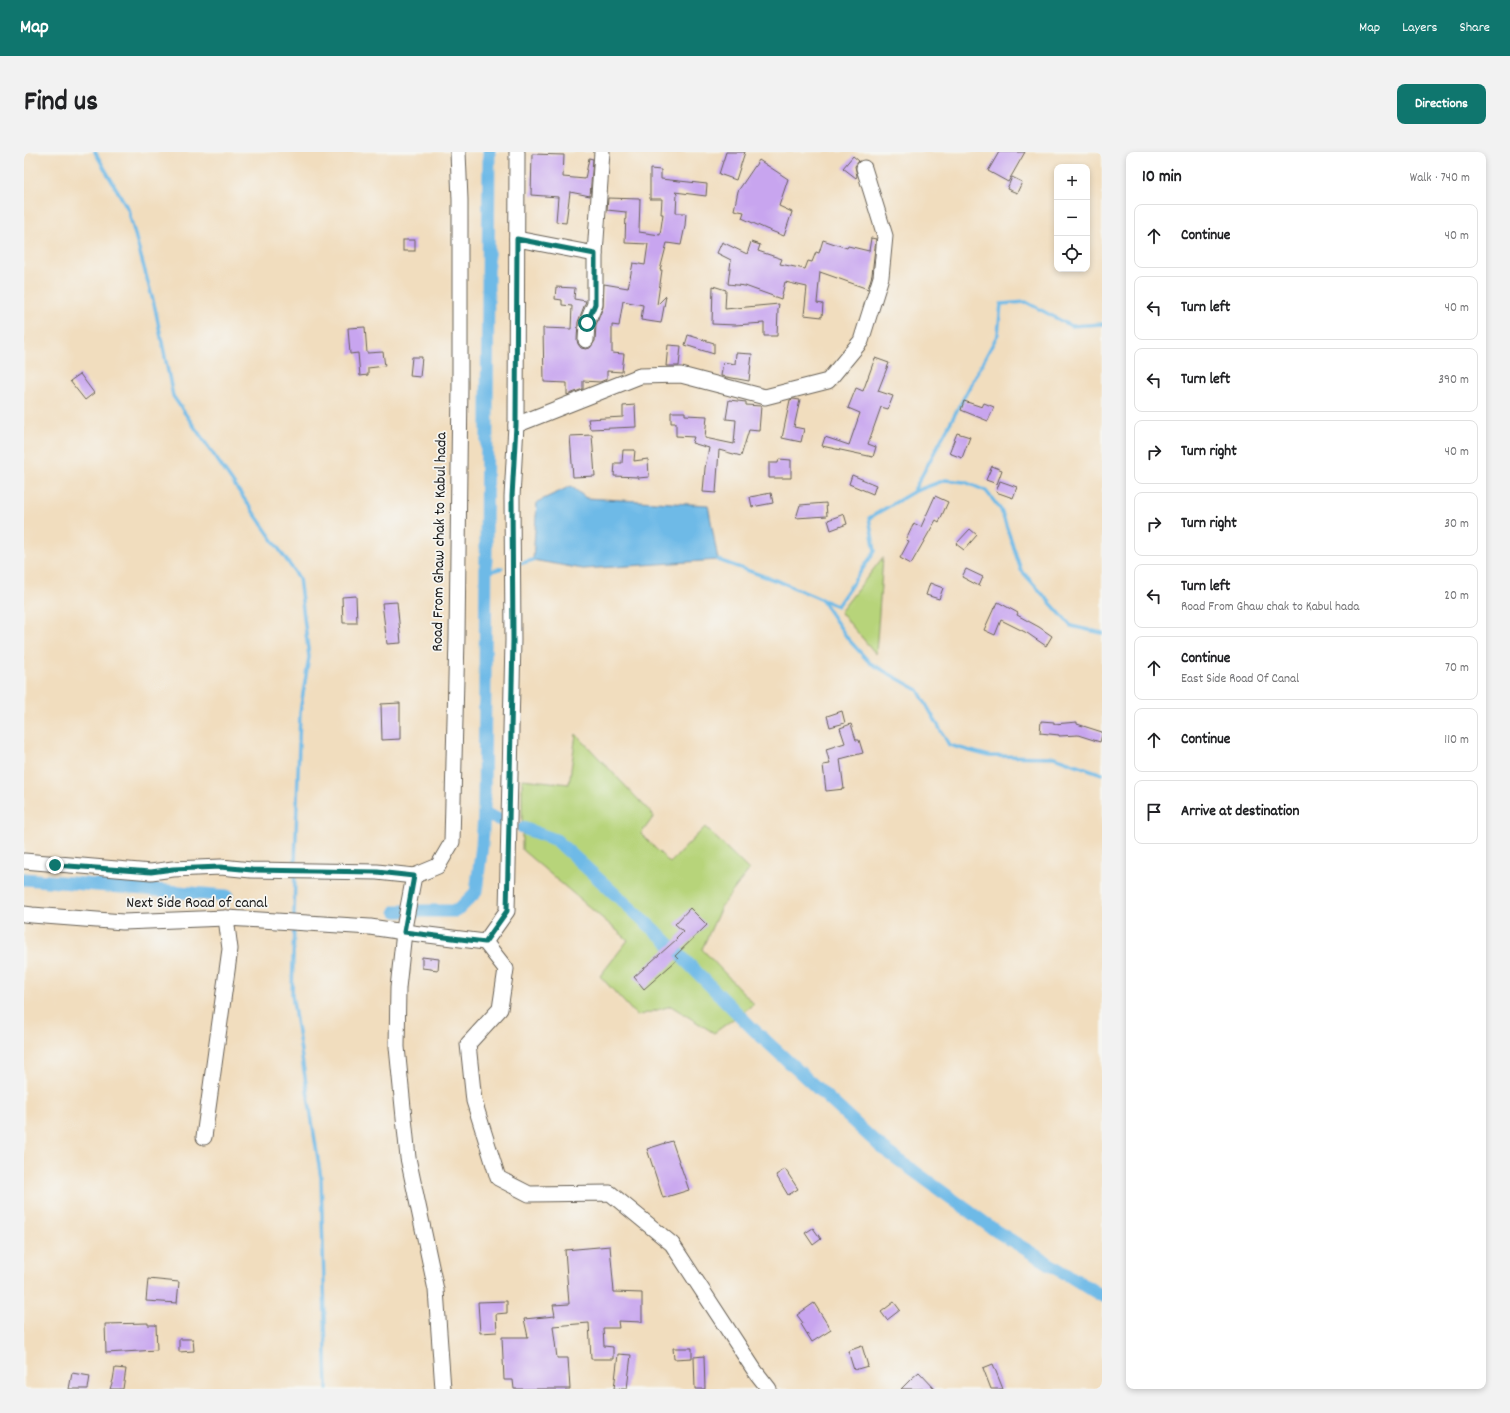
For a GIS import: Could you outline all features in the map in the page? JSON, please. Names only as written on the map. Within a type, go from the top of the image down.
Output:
[{"type":"street","name":"Road From Ghaw chak to Kabul hada","points":[[24,861],[151,872],[173,869],[220,867],[252,870],[377,872],[412,882],[438,866],[452,842],[460,385],[460,200],[458,152]]},
{"type":"street","points":[[517,152],[516,425],[512,497],[513,640],[507,911],[485,942],[506,969],[500,1009],[468,1044],[474,1101],[498,1178],[529,1194],[610,1194],[672,1244],[768,1389]]},
{"type":"street","points":[[586,340],[587,323],[595,304],[595,254],[602,152]]},
{"type":"street","points":[[516,425],[640,376],[681,374],[765,397],[828,381],[861,342],[880,277],[885,236],[864,168]]},
{"type":"street","points":[[517,239],[595,254]]},
{"type":"street","points":[[412,882],[404,928],[398,988],[397,1047],[408,1158],[436,1290],[443,1389]]},
{"type":"street","name":"Next Side Road of canal","points":[[24,914],[32,916],[123,922],[226,918],[404,928],[485,942]]},
{"type":"street","points":[[204,1137],[230,949],[226,918]]},
{"type":"green space","points":[[883,557],[876,654],[840,612]]},
{"type":"green space","points":[[576,734],[654,816],[641,834],[670,863],[705,827],[749,870],[722,905],[702,949],[754,1004],[714,1033],[671,1006],[637,1016],[600,976],[628,940],[522,850],[522,779],[569,784]]},
{"type":"water","points":[[571,486],[586,498],[708,505],[718,560],[583,569],[533,560],[537,502]]},
{"type":"building","points":[[726,152],[745,152],[736,180],[719,174]]},
{"type":"building","points":[[999,152],[1025,152],[1008,182],[988,171]]},
{"type":"building","points":[[532,154],[564,155],[563,177],[585,179],[589,158],[593,159],[590,196],[570,192],[566,223],[556,222],[558,197],[531,195]]},
{"type":"building","points":[[853,156],[859,161],[855,166],[856,178],[843,168]]},
{"type":"building","points":[[759,160],[788,179],[779,206],[792,212],[784,236],[742,218],[744,212],[734,210],[738,191]]},
{"type":"building","points":[[650,169],[661,170],[661,179],[707,184],[706,196],[675,192],[677,194],[676,213],[686,213],[685,226],[681,245],[667,243],[660,270],[662,270],[657,305],[666,296],[661,323],[641,320],[643,305],[623,301],[619,326],[612,325],[612,353],[624,354],[622,372],[607,371],[607,379],[600,382],[583,381],[583,389],[567,395],[567,383],[544,382],[543,328],[571,329],[572,306],[562,305],[562,300],[555,299],[556,287],[575,288],[574,299],[586,301],[578,322],[577,340],[581,348],[590,348],[595,341],[596,325],[603,307],[604,284],[628,288],[633,263],[645,265],[648,244],[625,243],[626,212],[607,210],[608,198],[640,199],[639,232],[660,235],[663,214],[661,214],[662,199],[650,199]]},
{"type":"building","points":[[1012,177],[1022,182],[1017,193],[1007,189]]},
{"type":"building","points":[[871,238],[876,239],[872,275],[868,289],[820,272],[817,303],[823,304],[822,317],[804,315],[807,287],[785,282],[781,299],[745,286],[728,284],[731,260],[717,253],[722,242],[747,254],[751,242],[760,245],[758,251],[782,259],[780,264],[805,269],[808,261],[812,262],[816,252],[819,253],[823,240],[847,248],[848,246],[869,251]]},
{"type":"building","points":[[403,240],[415,240],[415,251],[403,251]]},
{"type":"building","points":[[713,286],[726,290],[725,309],[779,304],[777,336],[764,336],[764,323],[735,325],[712,324]]},
{"type":"building","points":[[365,327],[367,353],[383,352],[385,366],[368,368],[368,375],[360,376],[358,353],[350,354],[348,328]]},
{"type":"building","points":[[688,335],[714,343],[714,354],[685,345]]},
{"type":"building","points":[[668,345],[681,346],[679,366],[666,366]]},
{"type":"building","points":[[736,353],[752,354],[749,381],[721,376],[723,362],[735,364]]},
{"type":"building","points":[[412,357],[422,357],[420,377],[410,376]]},
{"type":"building","points":[[875,358],[889,363],[878,391],[893,396],[888,409],[881,407],[868,444],[876,447],[873,457],[822,446],[825,437],[849,445],[860,413],[848,408],[856,388],[863,391]]},
{"type":"building","points":[[80,374],[94,393],[85,400],[70,381]]},
{"type":"building","points":[[729,400],[746,402],[746,405],[761,406],[759,431],[749,430],[741,456],[719,450],[716,493],[703,492],[705,468],[709,448],[692,443],[694,437],[676,436],[676,423],[671,423],[671,412],[685,412],[685,415],[707,416],[705,438],[734,444],[736,420],[726,419]]},
{"type":"building","points":[[790,400],[800,400],[794,427],[804,429],[801,442],[782,438]]},
{"type":"building","points":[[964,401],[982,407],[984,403],[994,407],[988,421],[961,410]]},
{"type":"building","points":[[635,405],[636,427],[590,429],[588,419],[623,417],[623,406]]},
{"type":"building","points":[[957,433],[970,437],[962,458],[949,453]]},
{"type":"building","points":[[592,435],[595,476],[573,477],[570,436]]},
{"type":"building","points":[[623,450],[635,450],[634,461],[648,459],[649,477],[638,478],[614,476],[615,463],[622,463]]},
{"type":"building","points":[[779,459],[791,460],[791,478],[769,478],[769,463],[778,463]]},
{"type":"building","points":[[992,466],[1002,470],[997,484],[986,480]]},
{"type":"building","points":[[852,475],[876,485],[873,494],[849,484]]},
{"type":"building","points":[[1000,481],[1017,487],[1013,498],[996,492]]},
{"type":"building","points":[[771,493],[773,503],[752,507],[750,497]]},
{"type":"building","points":[[935,496],[948,502],[939,522],[936,520],[911,564],[900,558],[909,541],[906,540],[914,523],[921,527]]},
{"type":"building","points":[[826,503],[827,516],[796,518],[800,505]]},
{"type":"building","points":[[844,514],[847,524],[831,530],[828,520]]},
{"type":"building","points":[[970,529],[977,535],[964,550],[956,544]]},
{"type":"building","points":[[966,569],[983,577],[979,586],[962,577]]},
{"type":"building","points":[[930,583],[943,588],[939,599],[926,595]]},
{"type":"building","points":[[356,596],[357,623],[343,623],[342,597]]},
{"type":"building","points":[[397,602],[401,643],[387,644],[382,603]]},
{"type":"building","points":[[998,602],[1018,613],[1017,615],[1052,636],[1046,646],[1027,633],[1001,620],[995,635],[984,630]]},
{"type":"building","points":[[400,703],[400,739],[382,740],[381,704]]},
{"type":"building","points":[[842,711],[845,723],[830,727],[827,716]]},
{"type":"building","points":[[1041,721],[1054,722],[1054,724],[1077,722],[1077,724],[1102,732],[1100,742],[1078,735],[1059,736],[1040,733]]},
{"type":"building","points":[[851,724],[856,740],[859,740],[863,753],[840,759],[844,789],[826,791],[823,765],[830,764],[826,749],[845,743],[840,728]]},
{"type":"building","points":[[690,908],[707,925],[675,956],[678,959],[644,989],[634,977],[677,939],[676,938],[683,931],[675,924]]},
{"type":"building","points":[[422,957],[439,959],[438,970],[422,968]]},
{"type":"building","points":[[672,1141],[689,1190],[663,1198],[647,1149]]},
{"type":"building","points":[[785,1169],[798,1189],[788,1195],[776,1175]]},
{"type":"building","points":[[813,1228],[821,1239],[813,1245],[805,1233]]},
{"type":"building","points":[[610,1246],[614,1292],[642,1293],[642,1322],[618,1321],[619,1328],[603,1328],[604,1346],[613,1347],[613,1359],[591,1359],[589,1323],[553,1326],[557,1358],[568,1358],[570,1389],[514,1389],[513,1380],[504,1380],[502,1337],[528,1337],[524,1319],[555,1316],[553,1305],[569,1304],[565,1250]]},
{"type":"building","points":[[148,1279],[179,1282],[177,1303],[146,1301]]},
{"type":"building","points":[[507,1301],[507,1313],[496,1314],[497,1332],[480,1333],[478,1302]]},
{"type":"building","points":[[894,1302],[900,1310],[887,1320],[881,1312]]},
{"type":"building","points":[[814,1303],[831,1330],[812,1342],[801,1324],[803,1323],[797,1315]]},
{"type":"building","points":[[148,1323],[148,1325],[156,1325],[157,1350],[106,1353],[105,1324]]},
{"type":"building","points":[[179,1339],[193,1339],[194,1351],[179,1352]]},
{"type":"building","points":[[862,1346],[868,1366],[854,1370],[848,1351]]},
{"type":"building","points":[[673,1348],[692,1348],[692,1358],[674,1359]]},
{"type":"building","points":[[618,1354],[631,1355],[627,1389],[614,1389]]},
{"type":"building","points":[[704,1356],[705,1389],[695,1389],[694,1357]]},
{"type":"building","points":[[993,1364],[1003,1389],[991,1389],[983,1368]]},
{"type":"building","points":[[115,1368],[126,1369],[123,1389],[110,1389]]},
{"type":"building","points":[[919,1372],[935,1389],[901,1389],[912,1378]]},
{"type":"building","points":[[72,1373],[90,1376],[88,1389],[69,1389]]},
{"type":"waterway","points":[[95,152],[128,209],[155,308],[173,396],[299,578],[309,657],[300,712],[295,866]]},
{"type":"waterway","points":[[396,911],[457,911],[476,892],[482,845],[484,814],[489,152]]},
{"type":"waterway","points":[[718,560],[783,583],[837,606],[875,551],[869,518],[913,492],[998,334],[1001,304],[1026,302],[1071,326],[1102,324]]},
{"type":"waterway","points":[[913,492],[945,480],[965,482],[986,491],[1001,510],[1021,570],[1071,626],[1102,633]]},
{"type":"waterway","points":[[522,563],[533,560]]},
{"type":"waterway","points":[[486,573],[502,568]]},
{"type":"waterway","points":[[821,599],[848,639],[870,663],[918,690],[949,745],[989,756],[1054,757],[1102,774]]},
{"type":"waterway","points":[[484,814],[503,821]]},
{"type":"waterway","points":[[523,828],[556,840],[664,939],[753,1029],[881,1147],[996,1231],[1102,1296]]},
{"type":"waterway","points":[[294,918],[295,875]]},
{"type":"waterway","points":[[24,879],[227,896]]},
{"type":"waterway","points":[[294,926],[292,995],[321,1178],[327,1389]]},
{"type":"route","points":[[55,865],[151,872],[173,869],[220,867],[252,870],[377,872],[414,876],[404,932],[485,942],[507,911],[513,640],[512,497],[516,425],[517,239],[595,254],[595,304],[587,323]]}]
